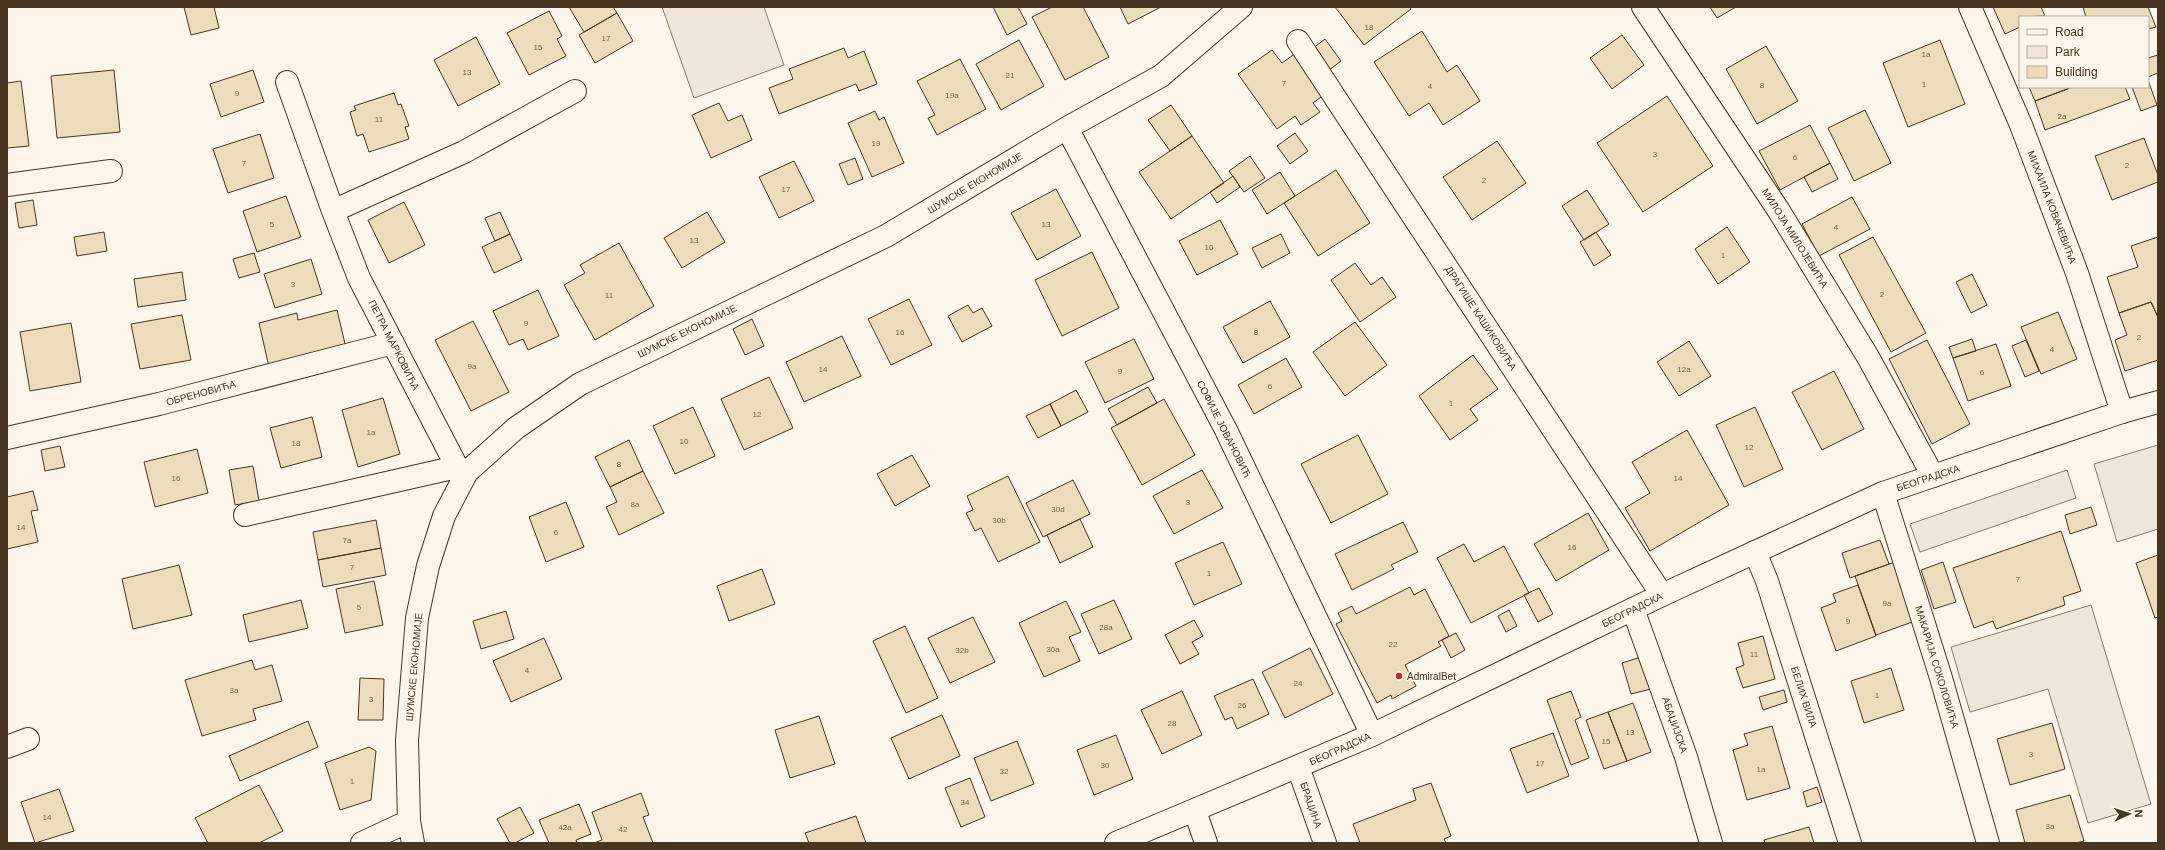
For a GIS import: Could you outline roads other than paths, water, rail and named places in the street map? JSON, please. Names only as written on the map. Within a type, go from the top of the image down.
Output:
[{"type":"street","name":"ШУМСКЕ ЕКОНОМИЈЕ","points":[[413,843],[409,821],[407,740],[417,618],[428,566],[444,516],[462,470],[516,428],[580,384],[886,236],[1067,128],[1161,76],[1241,7]]},
{"type":"street","name":"МИЛОЈА МИЛОЈЕВИЋА","points":[[1643,7],[1779,211],[1868,357],[1934,476]]},
{"type":"street","name":"МИХАИЛА КОВАЧЕВИЋА","points":[[1970,7],[2021,125],[2074,265],[2122,412]]},
{"type":"street","name":"ДРАГИШЕ КАШИКОВИЋА","points":[[1298,41],[1662,595]]},
{"type":"street","name":"ПЕТРА МАРКОВИЋА","points":[[288,82],[333,211],[359,278],[462,470]]},
{"type":"street","points":[[333,211],[464,152],[576,92]]},
{"type":"street","name":"СОФИЈЕ ЈОВАНОВИЋ","points":[[1067,128],[1226,430],[1372,735]]},
{"type":"street","points":[[7,186],[111,171]]},
{"type":"street","name":"ОБРЕНОВИЋА","points":[[7,438],[159,404],[393,343]]},
{"type":"street","name":"БЕОГРАДСКА","points":[[1116,843],[1195,811],[1372,735],[1662,595],[1883,493],[2122,412],[2158,402]]},
{"type":"street","points":[[245,515],[462,470]]},
{"type":"street","name":"МАКАРИЈА СОКОЛОВИЋА","points":[[1883,493],[1941,678],[1988,843]]},
{"type":"street","name":"БЕЛИХ ВИЛА","points":[[1755,552],[1767,581],[1850,843]]},
{"type":"street","name":"АБАЏИЈСКА","points":[[1633,609],[1686,757],[1711,843]]},
{"type":"street","points":[[7,747],[28,739]]},
{"type":"street","name":"БРАЦИНА","points":[[1298,767],[1324,843]]},
{"type":"street","points":[[1195,811],[1206,843]]},
{"type":"street","points":[[362,843],[409,821]]},
{"type":"place","name":"AdmiralBet","points":[[1399,676]]}]
